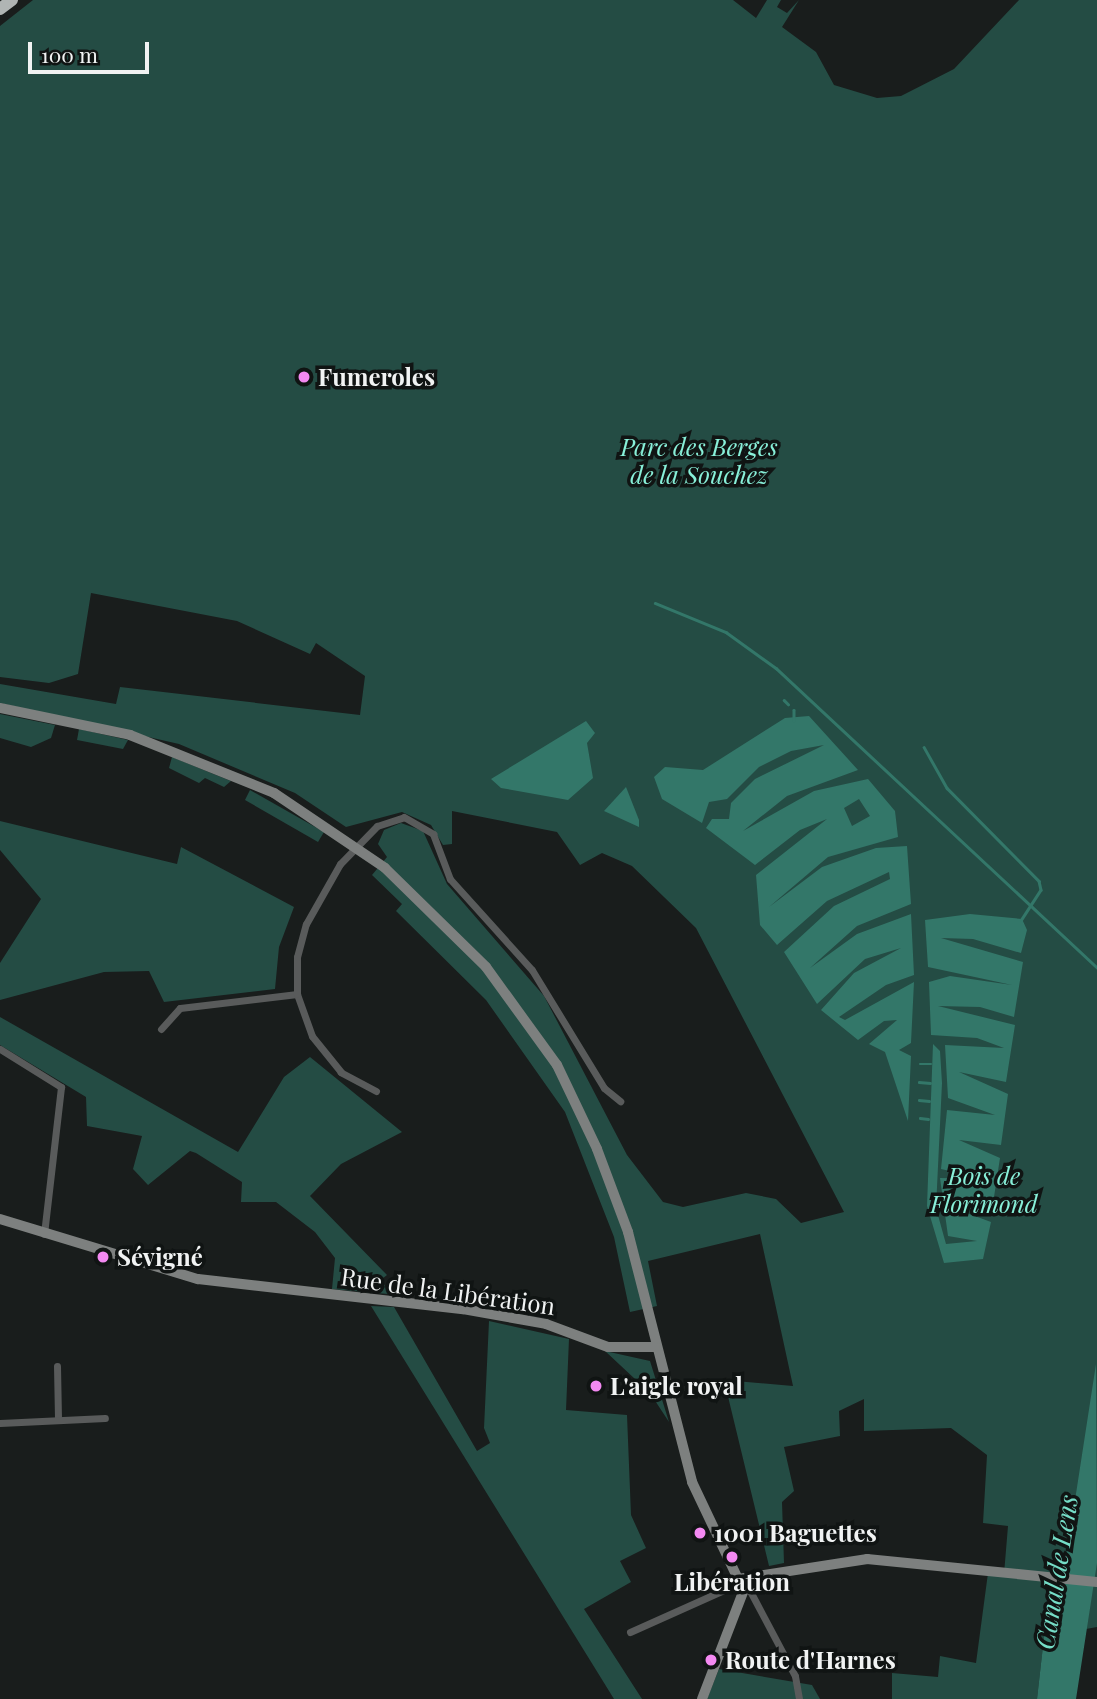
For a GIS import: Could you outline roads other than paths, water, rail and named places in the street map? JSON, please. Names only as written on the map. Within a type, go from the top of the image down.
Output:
[{"type":"highway","points":[[0,9],[12,0]]},
{"type":"main road","points":[[0,708],[177,750],[274,793],[356,846],[461,939],[557,1065],[615,1192],[692,1482],[742,1585],[702,1699]]},
{"type":"main road","name":"Rue de la Libération","points":[[0,1219],[113,1256],[198,1279],[463,1309],[546,1324],[608,1347],[655,1347]]},
{"type":"main road","points":[[742,1585],[867,1559],[1056,1575],[1097,1582]]},
{"type":"street","points":[[376,1091],[323,1053],[297,994],[300,936],[356,846],[392,817],[429,828],[450,879],[532,970],[604,1088],[620,1101]]},
{"type":"street","points":[[161,1030],[180,1008],[297,994]]},
{"type":"street","points":[[0,1049],[61,1087],[44,1234]]},
{"type":"street","points":[[57,1366],[58,1420]]},
{"type":"street","points":[[0,1423],[105,1418]]},
{"type":"street","points":[[630,1632],[742,1585],[795,1676],[799,1699]]},
{"type":"waterway","points":[[655,603],[726,632],[776,668],[1097,967]]},
{"type":"waterway","points":[[784,700],[788,704]]},
{"type":"waterway","points":[[794,710],[794,721]]},
{"type":"waterway","points":[[924,747],[947,788],[1039,881],[1041,890],[1022,919]]},
{"type":"waterway","points":[[920,1064],[931,1064]]},
{"type":"waterway","points":[[919,1082],[930,1083]]},
{"type":"waterway","points":[[919,1100],[929,1101]]},
{"type":"waterway","points":[[920,1118],[928,1119]]},
{"type":"place","name":"Fumeroles","points":[[304,377]]},
{"type":"place","name":"Sévigné","points":[[103,1257]]},
{"type":"place","name":"L'aigle royal","points":[[596,1386]]},
{"type":"place","name":"1001 Baguettes","points":[[700,1533]]},
{"type":"place","name":"Libération","points":[[732,1557]]},
{"type":"place","name":"Route d'Harnes","points":[[711,1660]]},
{"type":"park label","name":"Parc des Berges de la Souchez","points":[[699,461]]},
{"type":"park label","name":"Bois de Florimond","points":[[984,1190]]},
{"type":"water label","name":"Canal de Lens","points":[[1056,1572]]}]
